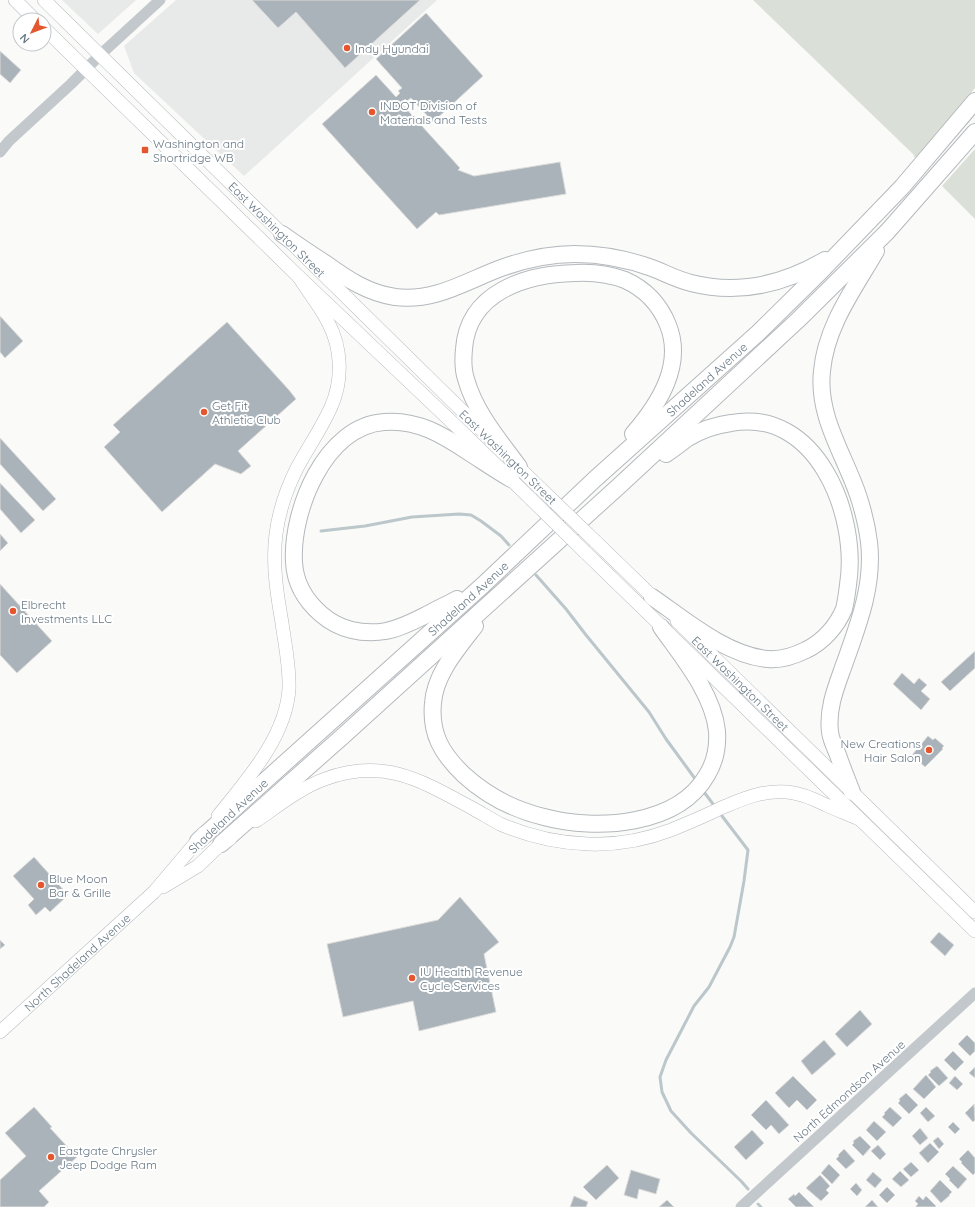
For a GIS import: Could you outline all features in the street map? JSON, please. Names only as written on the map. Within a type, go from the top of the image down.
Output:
[{"type":"highway","name":"Shadeland Avenue","points":[[198,841],[483,585],[595,479],[758,333],[849,243],[902,187],[975,101]]},
{"type":"highway","name":"Shadeland Avenue","points":[[221,844],[343,736],[619,486],[798,320],[887,232],[975,132]]},
{"type":"highway","points":[[852,792],[830,734],[829,714],[833,695],[866,601],[870,572],[869,542],[864,513],[858,495],[826,415],[822,391],[822,372],[826,348],[832,330],[850,294],[887,232]]},
{"type":"highway","points":[[282,234],[360,286],[384,295],[410,298],[426,297],[442,292],[501,268],[524,261],[567,254],[601,256],[624,260],[696,284],[725,288],[755,287],[779,281],[802,272],[828,258],[849,243]]},
{"type":"highway","points":[[515,473],[479,409],[465,378],[464,344],[470,323],[490,298],[499,291],[519,282],[540,276],[562,273],[583,273],[607,275],[626,280],[641,289],[658,306],[671,331],[673,341],[673,362],[667,382],[660,396],[650,412],[595,479]]},
{"type":"highway","points":[[619,486],[696,434],[725,424],[751,421],[766,423],[781,428],[811,450],[830,478],[844,512],[849,536],[851,559],[846,602],[838,620],[831,630],[821,640],[803,651],[791,656],[772,659],[756,657],[743,653],[719,642],[652,597]]},
{"type":"highway","points":[[483,585],[438,610],[396,628],[387,631],[370,633],[349,630],[323,616],[313,607],[301,588],[296,575],[294,563],[295,539],[299,517],[310,486],[320,468],[341,441],[352,432],[375,423],[405,422],[426,427],[515,473]]},
{"type":"highway","points":[[499,594],[452,655],[438,683],[433,702],[433,721],[436,738],[440,747],[451,762],[469,780],[485,791],[521,810],[558,820],[580,823],[611,823],[630,821],[658,813],[675,807],[689,797],[699,787],[710,771],[717,743],[712,711],[706,695],[693,673],[661,627]]},
{"type":"main road","points":[[15,0],[27,12]]},
{"type":"main road","name":"East Washington Street","points":[[44,0],[282,234],[515,473],[531,499],[975,931]]},
{"type":"main road","name":"East Washington Street","points":[[52,36],[299,277],[515,473],[541,489],[975,912]]},
{"type":"main road","points":[[198,841],[245,782],[267,751],[282,720],[289,691],[289,667],[274,564],[276,535],[283,501],[290,483],[331,406],[337,388],[339,368],[336,345],[328,322],[299,277]]},
{"type":"main road","points":[[221,844],[311,785],[339,774],[364,771],[393,773],[412,778],[431,786],[513,829],[531,836],[574,844],[613,844],[651,836],[670,830],[748,797],[767,792],[787,792],[805,796],[859,819]]},
{"type":"main road","name":"Shadeland Avenue","points":[[154,892],[198,841]]},
{"type":"main road","name":"Shadeland Avenue","points":[[154,892],[198,866],[221,844]]},
{"type":"main road","name":"North Shadeland Avenue","points":[[0,1032],[154,892]]},
{"type":"street","points":[[0,152],[86,68],[160,0]]},
{"type":"street","name":"North Edmondson Avenue","points":[[741,1207],[975,993]]},
{"type":"shaded area","points":[[62,0],[136,0],[98,34]]},
{"type":"shaded area","points":[[176,0],[437,0],[244,176],[134,73],[124,46]]},
{"type":"shaded area","points":[[753,0],[975,0],[975,88],[928,145],[915,158],[913,154]]},
{"type":"shaded area","points":[[975,149],[975,219],[942,186]]},
{"type":"building","name":"Indy Hyundai","points":[[252,0],[420,0],[345,68],[296,12],[278,28]]},
{"type":"building","name":"INDOT Division of Materials and Tests","points":[[426,13],[483,76],[433,122],[411,98],[407,101],[405,99],[401,103],[460,168],[458,170],[474,176],[560,162],[566,194],[439,215],[436,212],[417,229],[322,124],[376,75],[396,97],[400,93],[398,91],[402,88],[376,59]]},
{"type":"building","points":[[0,51],[21,70],[10,83],[0,74]]},
{"type":"building","points":[[0,316],[23,341],[5,358],[0,352]]},
{"type":"building","name":"Get Fit Athletic Club","points":[[227,322],[296,399],[238,451],[251,466],[241,474],[215,464],[162,512],[104,447],[120,432],[113,425]]},
{"type":"building","points":[[0,438],[56,499],[43,511],[0,464]]},
{"type":"building","points":[[0,483],[35,520],[21,533],[0,509]]},
{"type":"building","points":[[0,534],[8,543],[0,551]]},
{"type":"building","name":"Elbrecht Investments LLC","points":[[0,584],[52,641],[17,673],[0,655]]},
{"type":"building","points":[[975,651],[975,668],[950,691],[941,682]]},
{"type":"building","points":[[902,673],[914,684],[919,678],[927,685],[921,691],[930,699],[921,710],[893,684]]},
{"type":"building","name":"New Creations Hair Salon","points":[[928,736],[933,740],[935,738],[944,746],[942,748],[943,749],[925,767],[912,755]]},
{"type":"building","name":"Blue Moon Bar & Grille","points":[[34,857],[68,895],[50,912],[45,907],[36,915],[28,905],[34,899],[13,876]]},
{"type":"building","name":"IU Health Revenue Cycle Services","points":[[460,897],[499,942],[484,954],[496,1012],[419,1031],[413,1001],[343,1017],[327,944],[438,920]]},
{"type":"building","points":[[939,932],[954,945],[945,956],[930,942]]},
{"type":"building","points":[[0,940],[5,945],[0,949]]},
{"type":"building","points":[[860,1010],[872,1024],[847,1047],[835,1034]]},
{"type":"building","points":[[967,1035],[975,1043],[975,1051],[970,1056],[958,1044]]},
{"type":"building","points":[[824,1040],[836,1054],[812,1075],[801,1061]]},
{"type":"building","points":[[953,1051],[964,1062],[955,1071],[944,1060]]},
{"type":"building","points":[[937,1066],[948,1078],[939,1086],[928,1075],[931,1072],[930,1071]]},
{"type":"building","points":[[975,1067],[975,1078],[969,1073]]},
{"type":"building","points":[[926,1075],[936,1087],[924,1099],[913,1089]]},
{"type":"building","points":[[793,1076],[817,1100],[807,1110],[797,1100],[789,1108],[775,1093]]},
{"type":"building","points":[[955,1076],[963,1084],[957,1090],[949,1083]]},
{"type":"building","points":[[906,1093],[918,1105],[909,1114],[898,1103],[900,1101],[899,1099]]},
{"type":"building","points":[[766,1100],[789,1125],[779,1134],[771,1125],[766,1130],[751,1115]]},
{"type":"building","points":[[974,1104],[975,1120],[973,1122],[965,1113]]},
{"type":"building","name":"Eastgate Chrysler Jeep Dodge Ram","points":[[34,1107],[52,1127],[50,1128],[77,1157],[39,1191],[49,1202],[44,1207],[0,1207],[0,1180],[26,1156],[5,1133]]},
{"type":"building","points":[[890,1107],[902,1118],[893,1127],[882,1117]]},
{"type":"building","points":[[926,1107],[935,1116],[928,1122],[920,1113]]},
{"type":"building","points":[[874,1121],[886,1132],[877,1141],[866,1130]]},
{"type":"building","points":[[953,1122],[960,1129],[955,1134],[948,1127]]},
{"type":"building","points":[[920,1128],[928,1138],[920,1145],[912,1136]]},
{"type":"building","points":[[752,1130],[764,1143],[746,1160],[734,1147]]},
{"type":"building","points":[[860,1136],[871,1147],[863,1156],[852,1145],[854,1143],[853,1141]]},
{"type":"building","points":[[938,1137],[944,1144],[939,1149],[933,1141]]},
{"type":"building","points":[[930,1143],[939,1152],[928,1163],[919,1153]]},
{"type":"building","points":[[878,1145],[886,1154],[880,1160],[871,1151]]},
{"type":"building","points":[[844,1149],[855,1161],[846,1169],[836,1159]]},
{"type":"building","points":[[968,1150],[975,1158],[975,1173],[973,1175],[959,1159]]},
{"type":"building","points":[[911,1162],[919,1170],[911,1177],[903,1169]]},
{"type":"building","points":[[829,1164],[840,1175],[832,1184],[821,1173]]},
{"type":"building","points":[[607,1165],[619,1178],[596,1200],[583,1187]]},
{"type":"building","points":[[953,1166],[967,1179],[958,1189],[945,1174]]},
{"type":"building","points":[[631,1170],[660,1179],[656,1194],[639,1189],[637,1199],[624,1195]]},
{"type":"building","points":[[900,1171],[909,1180],[901,1187],[892,1179]]},
{"type":"building","points":[[873,1172],[882,1180],[875,1188],[866,1180]]},
{"type":"building","points":[[820,1175],[830,1186],[826,1190],[829,1193],[821,1201],[806,1188]]},
{"type":"building","points":[[940,1180],[952,1192],[941,1203],[930,1191]]},
{"type":"building","points":[[856,1183],[862,1190],[857,1196],[850,1189]]},
{"type":"building","points":[[887,1187],[895,1195],[887,1203],[879,1195]]},
{"type":"building","points":[[799,1192],[814,1207],[796,1207],[788,1199],[794,1194],[795,1196]]},
{"type":"building","points":[[574,1196],[588,1202],[586,1207],[570,1207]]},
{"type":"building","points":[[919,1196],[923,1200],[926,1196],[936,1206],[916,1207],[918,1204],[915,1201]]},
{"type":"building","points":[[667,1200],[674,1207],[659,1207]]},
{"type":"building","points":[[872,1200],[878,1207],[865,1207]]},
{"type":"waterway","points":[[321,531],[365,526],[412,517],[459,514],[471,515],[481,521],[501,536],[509,545]]},
{"type":"waterway","points":[[536,575],[566,609],[649,712],[666,739],[696,780]]},
{"type":"waterway","points":[[704,792],[713,804]]},
{"type":"waterway","points":[[722,816],[748,850],[734,937],[709,987],[694,1006],[666,1060],[660,1077],[662,1092],[671,1111],[691,1133],[748,1189]]},
{"type":"waterway","points":[[758,1204],[761,1207]]},
{"type":"place","name":"Indy Hyundai","points":[[347,48]]},
{"type":"place","name":"INDOT Division of Materials and Tests","points":[[372,112]]},
{"type":"place","name":"Washington and Shortridge WB","points":[[145,150]]},
{"type":"place","name":"Get Fit Athletic Club","points":[[204,412]]},
{"type":"place","name":"Elbrecht Investments LLC","points":[[13,611]]},
{"type":"place","name":"New Creations Hair Salon","points":[[929,750]]},
{"type":"place","name":"Blue Moon Bar & Grille","points":[[41,885]]},
{"type":"place","name":"IU Health Revenue Cycle Services","points":[[412,978]]},
{"type":"place","name":"Eastgate Chrysler Jeep Dodge Ram","points":[[51,1157]]}]
